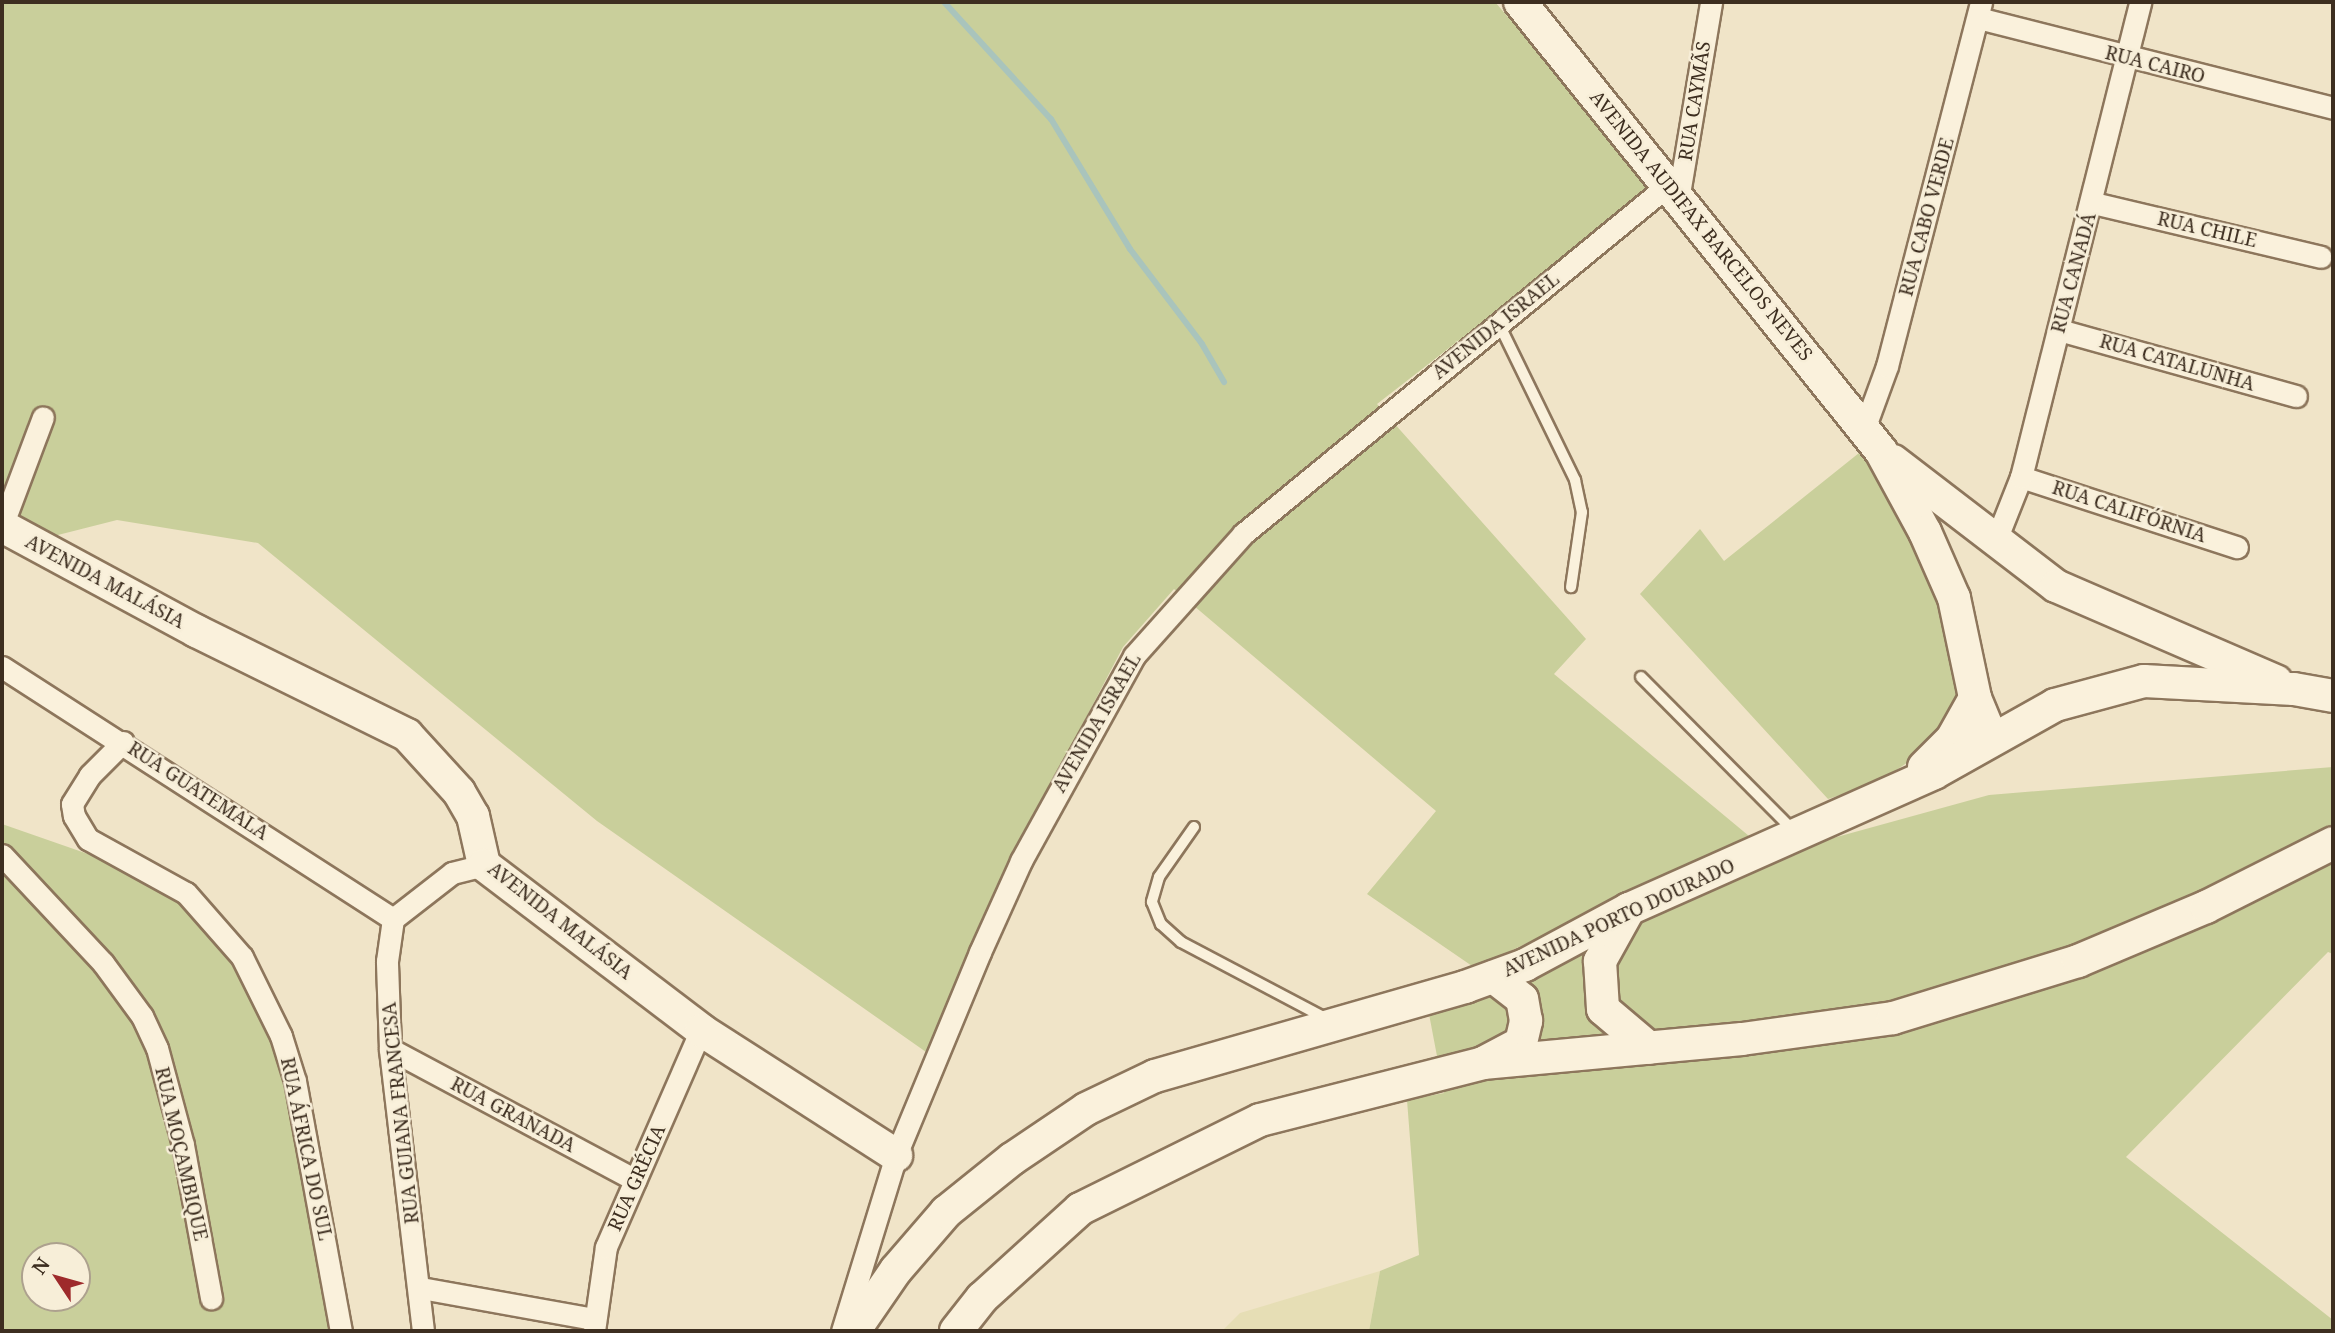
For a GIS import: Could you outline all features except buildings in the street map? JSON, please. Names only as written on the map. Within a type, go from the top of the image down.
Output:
[{"type":"main road","name":"AVENIDA AUDIFAX BARCELOS NEVES","points":[[1520,2],[1872,440],[1925,532],[1954,598],[1975,698],[1992,739]]},
{"type":"main road","name":"AVENIDA AUDIFAX BARCELOS NEVES","points":[[1872,440],[2056,586],[2294,689]]},
{"type":"main road","name":"AVENIDA MALÁSIA","points":[[2,526],[196,631],[407,735],[459,792],[473,816],[484,865],[701,1030],[896,1155]]},
{"type":"main road","name":"AVENIDA PORTO DOURADO","points":[[854,1331],[896,1270],[946,1212],[1012,1159],[1086,1109],[1155,1076],[1494,977],[1525,965],[1629,909],[1847,815],[2055,705],[2144,681],[2294,689],[2333,696]]},
{"type":"main road","points":[[1847,815],[1925,767],[1952,738],[1975,698]]},
{"type":"main road","points":[[956,1331],[982,1298],[1080,1209],[1260,1120],[1483,1063],[1649,1048],[1893,1018],[1963,999],[2078,961],[2193,912],[2333,843]]},
{"type":"main road","points":[[1629,909],[1600,961],[1603,1009],[1649,1048]]},
{"type":"main road","points":[[1483,1063],[1521,1043],[1526,1021],[1522,999],[1494,977]]},
{"type":"street","name":"RUA CAYMÃS","points":[[1672,193],[1711,2]]},
{"type":"street","name":"RUA CANADÁ","points":[[1996,540],[2021,477],[2093,203],[2140,2]]},
{"type":"street","name":"RUA CAIRO","points":[[1980,10],[2127,58],[2333,108]]},
{"type":"street","name":"RUA CABO VERDE","points":[[1872,440],[1887,366],[1980,10]]},
{"type":"street","name":"AVENIDA ISRAEL","points":[[842,1331],[896,1155],[1021,861],[1134,656],[1243,534],[1499,324],[1672,193]]},
{"type":"street","name":"RUA CHILE","points":[[2093,203],[2321,257]]},
{"type":"street","name":"RUA CATALUNHA","points":[[2059,330],[2296,396]]},
{"type":"street","points":[[2,526],[43,417]]},
{"type":"street","name":"RUA CALIFÓRNIA","points":[[2021,477],[2237,547]]},
{"type":"street","name":"RUA GUATEMALA","points":[[2,667],[123,742],[393,919]]},
{"type":"street","name":"RUA ÁFRICA DO SUL","points":[[123,742],[90,775],[72,804],[74,816],[88,839],[186,893],[242,957],[281,1035],[295,1081],[341,1331]]},
{"type":"street","name":"RUA MOÇAMBIQUE","points":[[2,855],[103,962],[142,1016],[157,1048],[183,1145],[211,1298]]},
{"type":"street","points":[[393,919],[452,873],[484,865]]},
{"type":"street","name":"RUA GUIANA FRANCESA","points":[[393,919],[387,961],[390,1049],[421,1288],[423,1331]]},
{"type":"street","name":"RUA GRÉCIA","points":[[594,1325],[606,1247],[701,1030]]},
{"type":"street","name":"RUA GRANADA","points":[[390,1049],[635,1180]]},
{"type":"street","points":[[421,1288],[594,1325]]},
{"type":"lane","points":[[1499,324],[1575,480],[1582,512],[1571,587]]},
{"type":"lane","points":[[1642,677],[1798,835]]},
{"type":"lane","points":[[1194,827],[1159,877],[1153,902],[1161,924],[1181,942],[1334,1023]]},
{"type":"shaded area","points":[[1380,1271],[1369,1331],[1222,1331],[1240,1313]]},
{"type":"green space","points":[[2,2],[1495,2],[1623,150],[1650,192],[1377,404],[1586,639],[1554,674],[1749,836],[1475,968],[1367,894],[1436,811],[1174,589],[1123,647],[1079,731],[1029,830],[936,1059],[597,821],[258,543],[117,520],[50,537],[2,526]]},
{"type":"green space","points":[[1859,453],[1882,473],[1950,626],[1961,698],[1932,746],[1877,783],[1828,799],[1640,594],[1700,529],[1724,561]]},
{"type":"green space","points":[[2333,767],[2333,954],[2328,952],[2126,1157],[2333,1320],[2333,1331],[1369,1331],[1380,1271],[1419,1255],[1407,1100],[1444,1093],[1429,1014],[1466,1005],[1786,851],[1989,795]]},
{"type":"green space","points":[[2,824],[111,862],[175,897],[225,955],[264,1015],[289,1071],[340,1331],[2,1331]]},
{"type":"waterway","points":[[944,2],[1051,119],[1130,249],[1202,344],[1224,382]]}]
